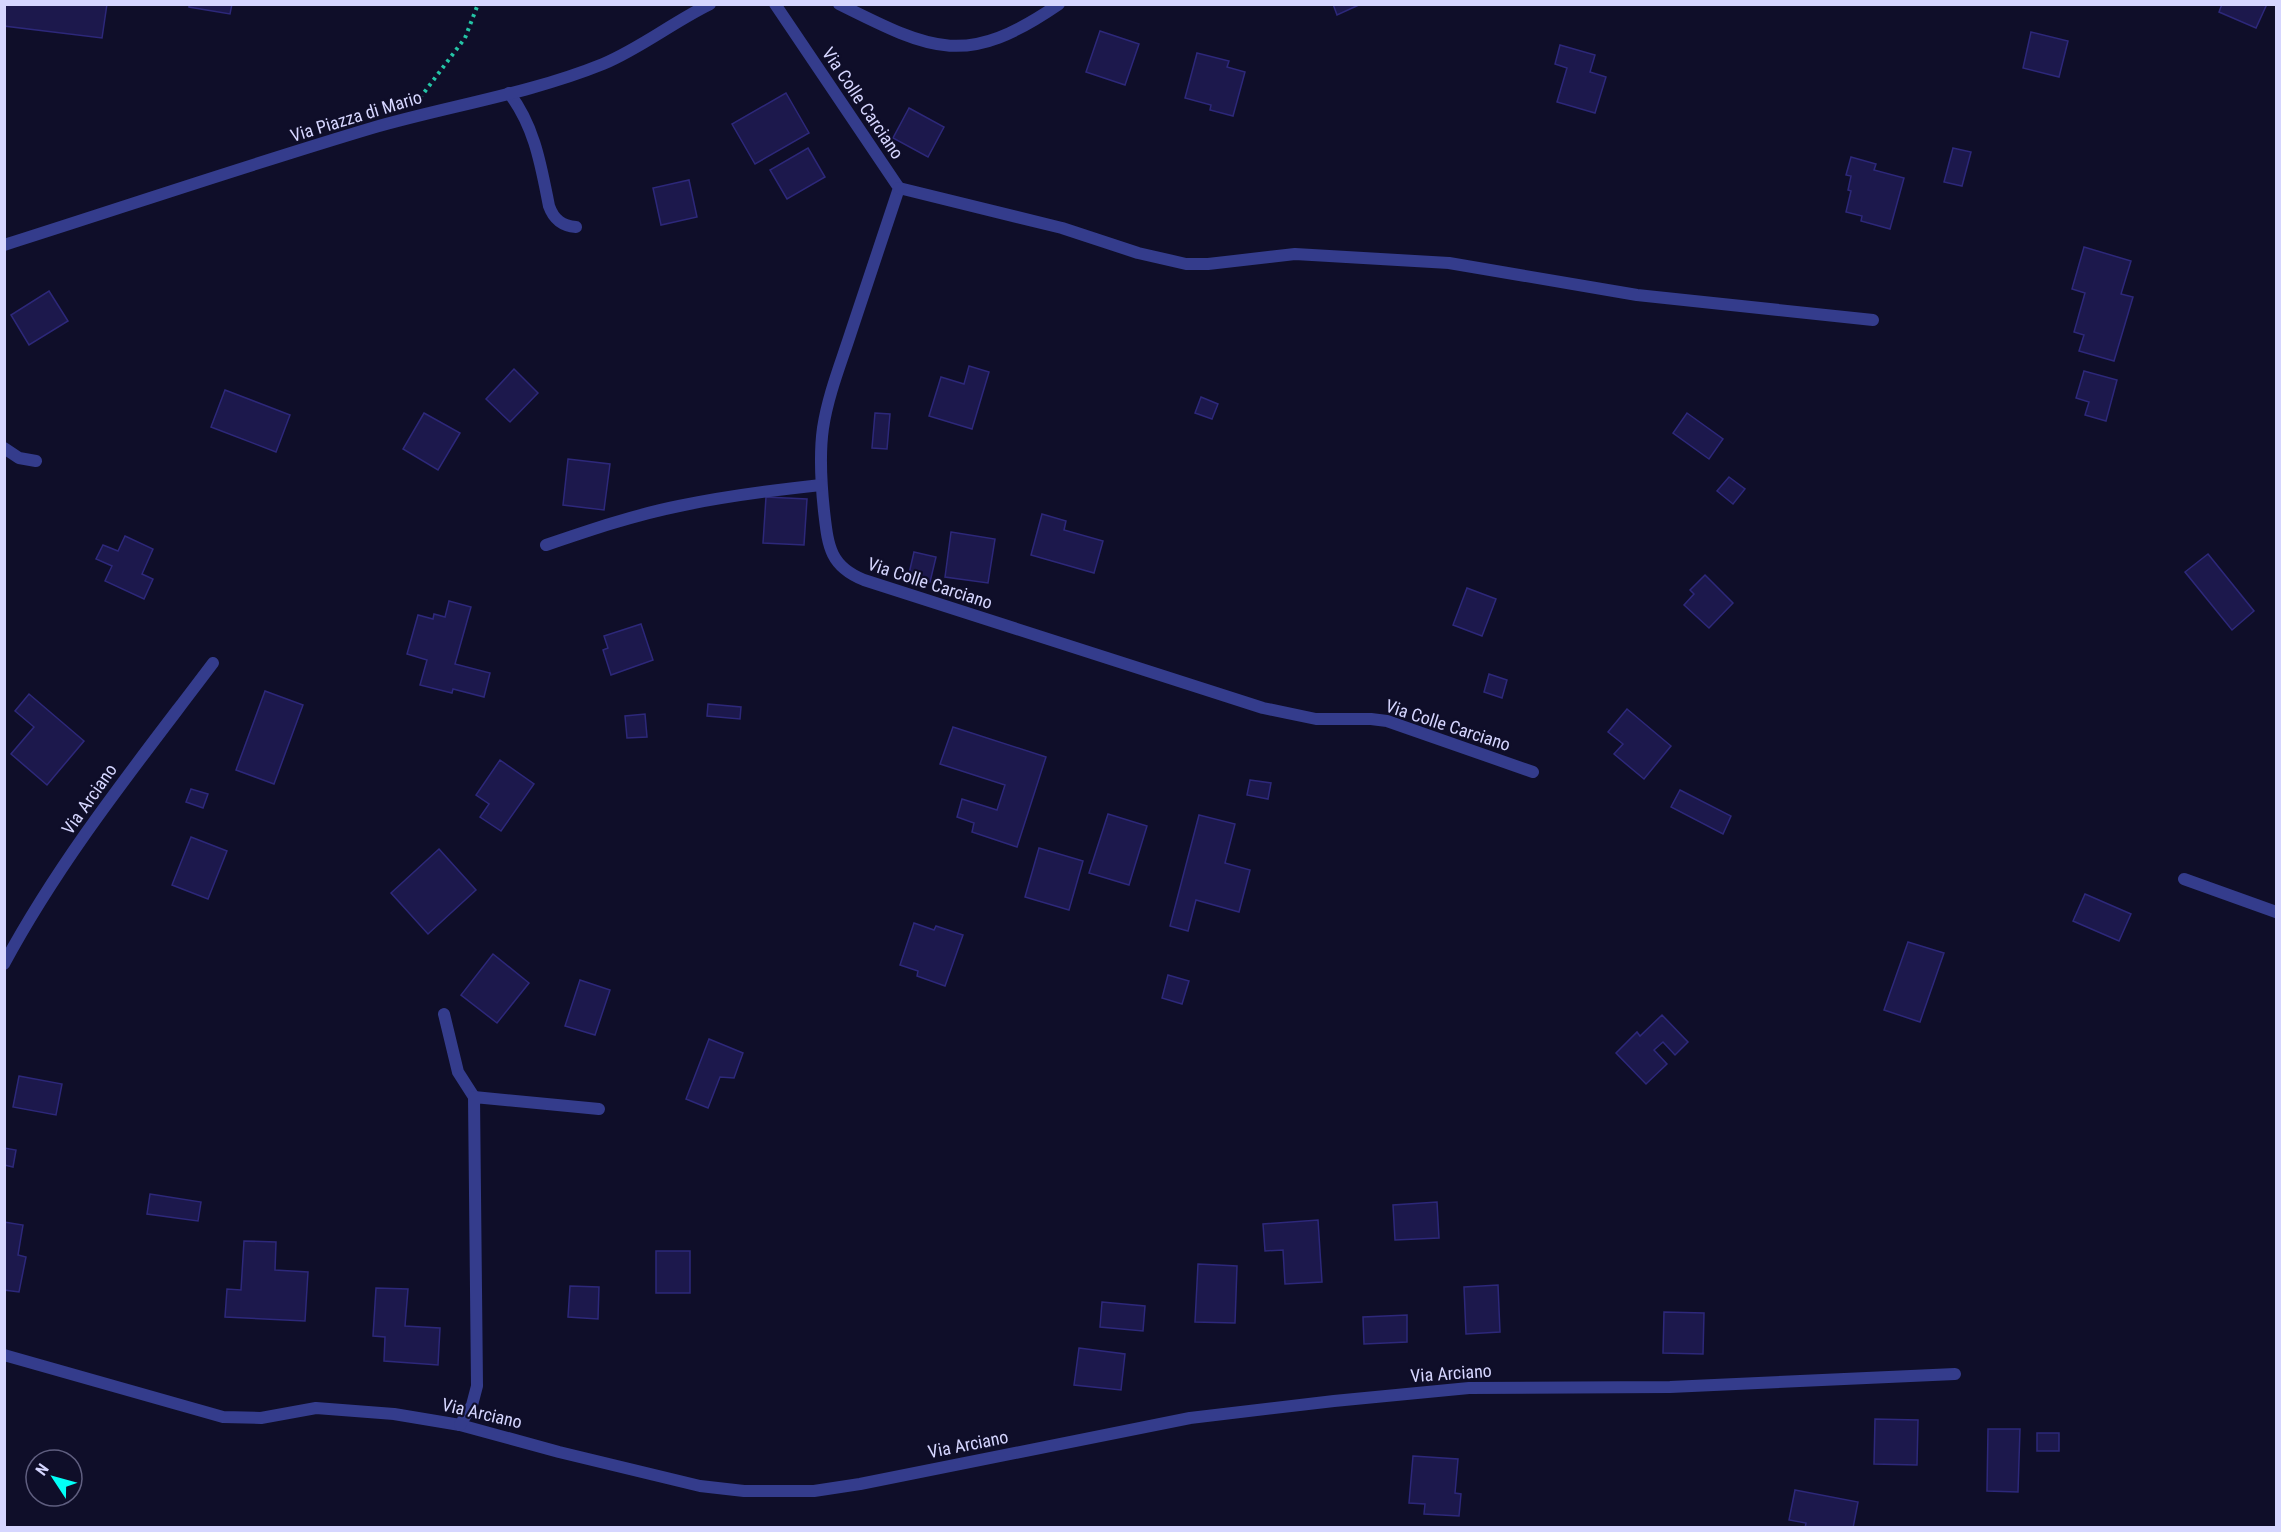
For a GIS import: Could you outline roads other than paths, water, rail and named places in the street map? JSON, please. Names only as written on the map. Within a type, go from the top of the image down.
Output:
[{"type":"street","name":"Via Piazza di Mario","points":[[4,245],[403,119],[509,93],[603,63],[632,50],[710,4]]},
{"type":"street","name":"Via Colle Carciano","points":[[775,4],[899,188],[830,397],[822,440],[821,485],[829,548],[838,564],[855,577],[952,610],[1263,708],[1316,719],[1387,721],[1533,772]]},
{"type":"street","points":[[838,4],[910,37],[930,44],[959,47],[1002,38],[1059,4]]},
{"type":"street","points":[[509,93],[522,112],[534,138],[549,206],[554,217],[564,225],[576,227]]},
{"type":"street","points":[[899,188],[1053,226],[1155,258],[1186,264],[1208,264],[1295,254],[1449,263],[1637,295],[1873,320]]},
{"type":"street","points":[[4,448],[19,458],[36,460]]},
{"type":"street","points":[[546,545],[615,522],[678,506],[736,495],[821,485]]},
{"type":"street","name":"Via Arciano","points":[[4,964],[31,916],[97,818],[213,663]]},
{"type":"street","points":[[2184,879],[2277,912]]},
{"type":"street","points":[[444,1014],[458,1072],[474,1097],[477,1386],[472,1405],[460,1425]]},
{"type":"street","points":[[474,1097],[599,1109]]},
{"type":"street","name":"Via Arciano","points":[[4,1355],[223,1417],[253,1419],[306,1409],[340,1409],[394,1414],[460,1425],[690,1485],[744,1491],[794,1491],[860,1484],[1190,1418],[1357,1398],[1469,1388],[1679,1387],[1955,1374]]}]
